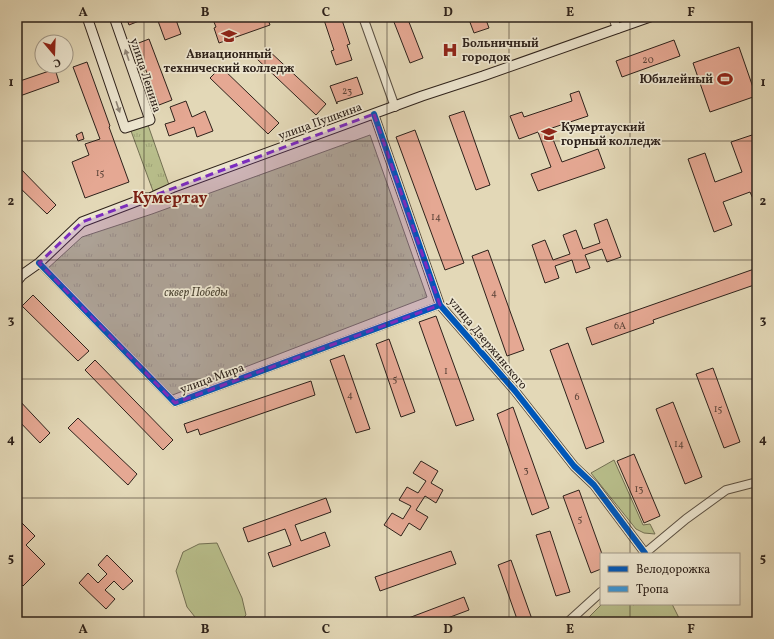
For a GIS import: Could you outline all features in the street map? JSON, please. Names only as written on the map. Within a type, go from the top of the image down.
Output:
[{"type":"main road","name":"улица Ленина","points":[[87,17],[125,128],[150,120],[114,17]]},
{"type":"main road","name":"улица Пушкина","points":[[17,280],[39,263],[82,222],[374,114],[650,17]]},
{"type":"street","points":[[363,17],[394,107]]},
{"type":"street","points":[[613,17],[617,29]]},
{"type":"street","name":"улица Дзержинского","points":[[374,114],[440,305],[515,391],[574,466],[594,485],[644,553]]},
{"type":"street","name":"улица Мира","points":[[39,263],[175,403],[440,305]]},
{"type":"street","points":[[644,553],[686,519],[726,490],[757,482]]},
{"type":"street","points":[[568,622],[600,593]]},
{"type":"highlighted area","points":[[374,114],[440,305],[175,403],[39,263],[82,222]]},
{"type":"green space","points":[[148,125],[169,185],[153,191],[131,131]]},
{"type":"green space","name":"сквер Победы","points":[[370,135],[427,297],[170,396],[46,270],[82,237],[152,214]]},
{"type":"green space","points":[[614,460],[643,525],[650,524],[655,534],[644,533],[636,529],[591,473]]},
{"type":"green space","points":[[217,543],[242,598],[246,615],[239,622],[199,622],[187,607],[176,571],[183,552],[199,544]]},
{"type":"green space","points":[[601,605],[672,605],[681,622],[584,622]]},
{"type":"building","points":[[126,17],[149,17],[129,25]]},
{"type":"building","points":[[169,17],[175,17],[181,34],[165,40],[158,21]]},
{"type":"building","name":"Авиационный технический колледж","points":[[212,17],[231,17],[233,21],[243,17],[267,17],[270,25],[219,43],[214,28],[216,27]]},
{"type":"building","points":[[323,17],[341,17],[350,44],[347,45],[352,60],[336,65],[331,51],[334,50]]},
{"type":"building","points":[[392,17],[407,17],[423,58],[410,63]]},
{"type":"building","points":[[468,17],[485,17],[489,28],[474,33]]},
{"type":"building","points":[[149,39],[172,100],[159,105],[136,44]]},
{"type":"building","points":[[674,40],[680,56],[622,77],[616,61]]},
{"type":"building","name":"Юбилейный","points":[[739,47],[756,96],[710,112],[693,63]]},
{"type":"building","points":[[267,49],[326,104],[316,115],[257,59]]},
{"type":"building","points":[[87,62],[129,182],[85,198],[72,162],[89,155],[85,144],[100,139],[74,67]]},
{"type":"building","points":[[221,67],[279,123],[268,134],[210,78]]},
{"type":"building","points":[[40,74],[57,74],[59,82],[17,97],[17,82]]},
{"type":"building","points":[[357,77],[363,94],[337,102],[337,104],[330,86]]},
{"type":"building","points":[[579,91],[588,116],[549,129],[562,162],[598,149],[605,168],[538,191],[531,174],[551,167],[538,132],[519,139],[510,116],[522,112],[524,117],[572,101],[570,94]]},
{"type":"building","points":[[186,101],[192,117],[205,111],[213,131],[197,137],[194,127],[169,136],[165,124],[175,121],[170,107]]},
{"type":"building","points":[[464,111],[490,185],[476,190],[449,116]]},
{"type":"building","points":[[415,130],[464,263],[445,270],[396,137]]},
{"type":"building","points":[[82,132],[84,139],[78,141],[76,135]]},
{"type":"building","points":[[752,135],[757,149],[757,208],[750,192],[723,202],[732,225],[714,232],[688,159],[705,153],[715,182],[742,172],[731,142]]},
{"type":"building","points":[[17,165],[56,205],[47,214],[17,185]]},
{"type":"building","points":[[607,219],[621,257],[607,262],[602,249],[585,255],[590,268],[576,273],[572,260],[555,266],[559,278],[545,283],[532,245],[545,240],[553,260],[570,254],[563,235],[576,230],[583,249],[600,243],[594,224]]},
{"type":"building","points":[[488,250],[524,350],[507,356],[472,256]]},
{"type":"building","points":[[757,268],[757,284],[653,320],[654,323],[592,345],[586,328]]},
{"type":"building","points":[[33,295],[89,351],[78,361],[22,306]]},
{"type":"building","points":[[436,316],[474,420],[456,426],[419,322]]},
{"type":"building","points":[[389,339],[415,412],[401,417],[376,344]]},
{"type":"building","points":[[568,343],[604,442],[586,449],[550,350]]},
{"type":"building","points":[[344,355],[370,429],[356,433],[330,360]]},
{"type":"building","points":[[95,360],[173,440],[163,450],[85,370]]},
{"type":"building","points":[[713,368],[740,442],[724,448],[696,374]]},
{"type":"building","points":[[311,381],[315,395],[200,435],[198,429],[187,433],[184,424]]},
{"type":"building","points":[[17,398],[50,433],[40,443],[17,419]]},
{"type":"building","points":[[673,402],[702,477],[685,484],[656,409]]},
{"type":"building","points":[[513,407],[549,508],[532,515],[497,414]]},
{"type":"building","points":[[78,418],[137,474],[128,485],[68,428]]},
{"type":"building","points":[[634,454],[660,516],[644,523],[617,461]]},
{"type":"building","points":[[421,461],[438,471],[431,483],[443,490],[436,503],[425,496],[416,510],[428,517],[420,530],[409,523],[401,536],[384,525],[392,513],[403,519],[411,506],[399,500],[407,487],[418,493],[426,481],[413,473]]},
{"type":"building","points":[[579,490],[602,553],[600,553],[600,569],[591,573],[563,496]]},
{"type":"building","points":[[326,498],[331,512],[295,525],[301,541],[325,532],[330,546],[273,567],[268,553],[291,545],[285,529],[248,542],[243,528]]},
{"type":"building","points":[[17,518],[35,536],[26,545],[45,564],[23,586],[17,580]]},
{"type":"building","points":[[550,531],[570,592],[556,596],[536,535]]},
{"type":"building","points":[[451,551],[456,564],[380,591],[375,577]]},
{"type":"building","points":[[107,555],[133,581],[123,590],[114,581],[105,590],[115,599],[106,609],[79,583],[88,573],[98,583],[107,574],[98,565]]},
{"type":"building","points":[[511,560],[533,622],[518,622],[498,565]]},
{"type":"building","points":[[464,597],[469,610],[437,622],[398,622]]},
{"type":"cycle path","points":[[374,114],[440,305],[515,391],[574,466],[594,485],[645,553]]},
{"type":"cycle path","points":[[39,263],[175,403],[440,305]]},
{"type":"place","name":"Авиационный технический колледж","points":[[229,36]]},
{"type":"place","name":"Больничный городок","points":[[450,50]]},
{"type":"place","name":"Юбилейный","points":[[725,79]]},
{"type":"place","name":"Кумертауский горный колледж","points":[[549,134]]},
{"type":"district","name":"Кумертау","points":[[170,197]]}]
